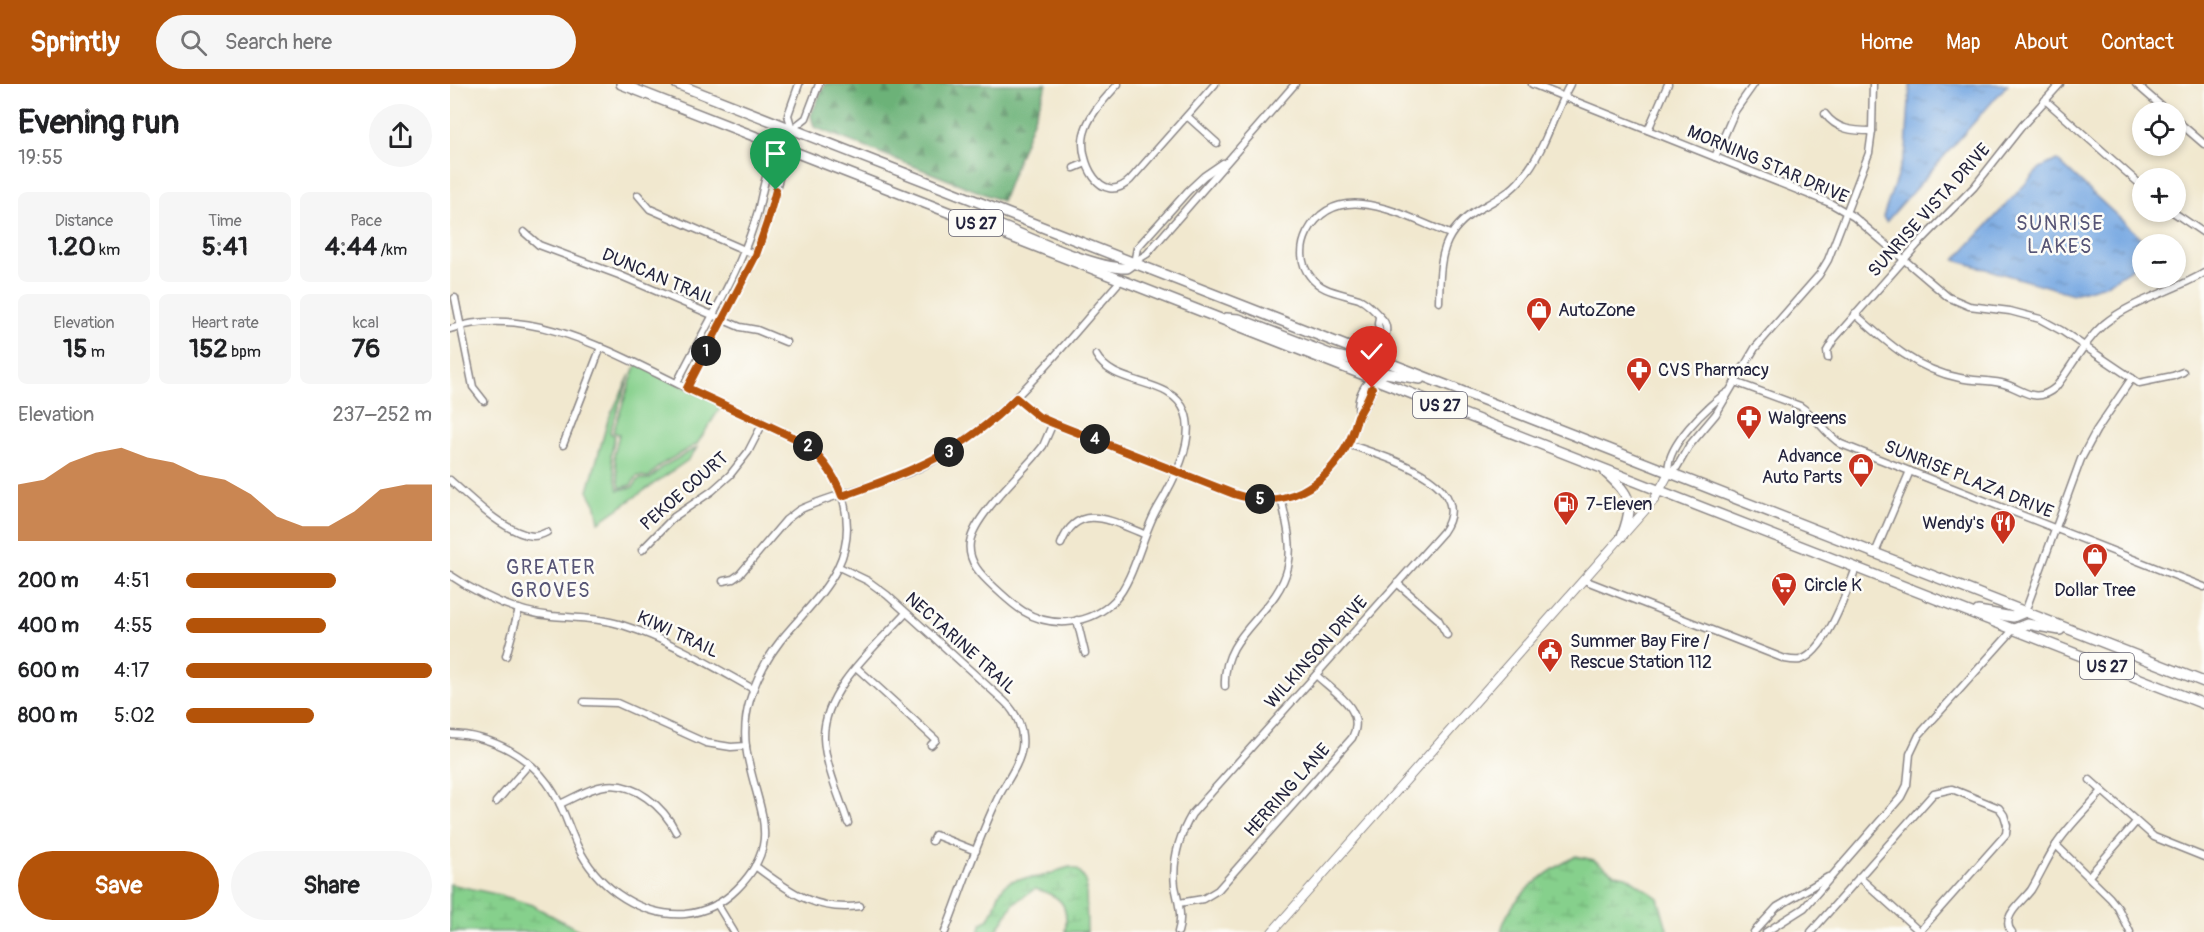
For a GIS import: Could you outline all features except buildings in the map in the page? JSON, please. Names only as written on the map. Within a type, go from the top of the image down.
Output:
[{"type":"highway","name":"US 27","points":[[621,84],[2204,704]]},
{"type":"highway","name":"US 27","points":[[677,84],[2204,682]]},
{"type":"highway","points":[[981,225],[994,223],[1083,258],[1119,267],[1127,268],[1134,263]]},
{"type":"highway","points":[[1221,319],[1229,317],[1239,319],[1332,355],[1366,363],[1376,358]]},
{"type":"highway","points":[[1372,378],[1386,373],[1437,382]]},
{"type":"highway","points":[[1600,468],[1620,485],[1630,501],[1629,519],[1622,537]]},
{"type":"highway","points":[[1959,608],[2013,617],[2025,612]]},
{"type":"highway","points":[[2014,629],[2027,624],[2080,634]]},
{"type":"main road","points":[[1272,932],[1622,537],[1660,491],[1670,473]]},
{"type":"street","points":[[792,129],[788,115],[799,84]]},
{"type":"street","points":[[677,383],[745,250],[774,158],[784,148],[792,129],[806,118],[819,84]]},
{"type":"street","points":[[1118,84],[1093,113],[1086,128],[1083,149],[1086,163],[1093,176],[1101,185],[1113,189],[1122,188],[1215,84]]},
{"type":"street","points":[[1134,263],[1144,258],[1294,84]]},
{"type":"street","name":"MORNING STAR DRIVE","points":[[1532,84],[1817,197],[1847,212],[1936,289],[1954,301],[1976,308],[2010,311],[2032,316],[2055,327],[2132,378]]},
{"type":"street","points":[[1439,302],[1441,259],[1443,248],[1450,234],[1470,214],[1512,189],[1526,174],[1547,137],[1570,84]]},
{"type":"street","points":[[1648,130],[1668,84]]},
{"type":"street","points":[[1715,157],[1735,111],[1754,84]]},
{"type":"street","points":[[1670,473],[1677,467],[1689,446],[1716,414],[1755,348],[1822,270],[1867,160],[1872,131],[1873,84]]},
{"type":"street","name":"SUNRISE VISTA DRIVE","points":[[1828,358],[1827,351],[1831,342],[1903,260],[1974,187],[2060,84]]},
{"type":"street","points":[[2136,84],[2157,102]]},
{"type":"street","points":[[2045,100],[2132,177]]},
{"type":"street","points":[[1825,114],[1834,124],[1842,128],[1872,131]]},
{"type":"street","points":[[1187,116],[1217,143]]},
{"type":"street","points":[[2186,128],[2204,144]]},
{"type":"street","points":[[687,388],[756,255],[784,162],[784,148]]},
{"type":"street","points":[[1134,263],[1137,248],[1163,219],[1198,181],[1227,161]]},
{"type":"street","points":[[1074,168],[1086,163]]},
{"type":"street","points":[[638,195],[644,204],[653,210],[756,255]]},
{"type":"street","points":[[1376,358],[1387,333],[1384,321],[1365,303],[1326,289],[1309,276],[1303,262],[1302,247],[1306,236],[1316,221],[1329,210],[1339,205],[1361,203],[1380,207],[1450,234]]},
{"type":"street","points":[[1163,219],[1171,226]]},
{"type":"street","points":[[2186,220],[2204,233]]},
{"type":"street","name":"DUNCAN TRAIL","points":[[524,232],[539,245],[609,271],[740,327],[757,330],[786,342]]},
{"type":"street","points":[[1855,314],[1893,348],[1927,368],[1960,378],[2004,384],[2034,396],[2045,394],[2056,387],[2084,346],[2100,329],[2122,312],[2204,273]]},
{"type":"street","points":[[723,581],[733,579],[740,574],[794,513],[892,479],[938,458],[971,438],[1016,398],[1121,280]]},
{"type":"street","points":[[455,298],[473,387],[484,401]]},
{"type":"street","points":[[450,329],[483,321],[506,321],[549,330],[601,347],[797,439],[818,454],[826,465],[842,496],[847,530],[839,567],[824,591],[772,653],[753,689],[747,715],[746,746],[764,816],[764,840],[755,866],[741,885],[717,904],[698,912],[674,914],[653,911],[620,896],[590,867],[575,841],[552,789],[529,764],[492,741],[450,734]]},
{"type":"street","points":[[563,446],[601,347]]},
{"type":"street","points":[[1053,423],[1043,446],[982,517],[972,536],[970,548],[973,561],[982,576],[1021,610],[1050,622],[1077,621],[1105,608],[1121,592],[1144,534],[1176,471],[1189,433],[1187,418],[1180,404],[1169,394],[1112,371],[1096,356]]},
{"type":"street","points":[[2025,612],[2088,445],[2132,378],[2139,383],[2183,372]]},
{"type":"street","points":[[1016,398],[1039,417],[1240,496],[1261,499],[1281,498],[1299,493],[1318,482],[1332,468],[1348,444],[1359,414],[1365,408],[1372,391],[1372,378]]},
{"type":"street","name":"SUNRISE PLAZA DRIVE","points":[[1735,382],[1800,406],[1836,441],[2204,587]]},
{"type":"street","points":[[1670,473],[1669,459],[1681,439],[1709,407],[1728,392]]},
{"type":"street","name":"PEKOE COURT","points":[[642,550],[674,517],[712,491],[730,475],[748,452],[763,423]]},
{"type":"street","name":"WILKINSON DRIVE","points":[[1178,932],[1181,919],[1174,876],[1175,859],[1180,838],[1188,820],[1446,526],[1450,514],[1448,499],[1440,486],[1427,476],[1348,444]]},
{"type":"street","points":[[1875,553],[1910,471]]},
{"type":"street","points":[[450,480],[496,518],[519,532],[534,536],[547,532]]},
{"type":"street","points":[[1225,686],[1227,663],[1234,646],[1274,598],[1287,573],[1290,544],[1281,498]]},
{"type":"street","points":[[1061,544],[1070,527],[1089,518],[1106,519],[1144,534]]},
{"type":"street","name":"NECTARINE TRAIL","points":[[839,567],[868,581],[906,613],[1004,701],[1013,711],[1020,725],[1022,741],[1020,755],[996,802],[945,932]]},
{"type":"street","points":[[1584,580],[1785,659],[1799,660],[1813,651],[1834,623],[1856,568]]},
{"type":"street","name":"KIWI TRAIL","points":[[450,575],[485,597],[519,609],[552,616],[585,618],[624,625],[656,638],[753,689]]},
{"type":"street","points":[[1397,583],[1438,619],[1447,635]]},
{"type":"street","points":[[506,656],[519,609]]},
{"type":"street","points":[[848,823],[827,754],[825,726],[828,711],[836,694],[906,613]]},
{"type":"street","points":[[1077,621],[1085,653]]},
{"type":"street","points":[[1766,932],[1804,908],[1901,797],[1907,785],[1910,754],[1919,735],[2014,629]]},
{"type":"street","points":[[857,668],[936,740],[931,746]]},
{"type":"street","name":"HERRING LANE","points":[[1179,903],[1200,900],[1215,893],[1352,738],[1357,724],[1353,709],[1316,675]]},
{"type":"street","points":[[584,702],[617,703],[706,743],[731,747],[746,746]]},
{"type":"street","points":[[496,802],[529,764]]},
{"type":"street","points":[[2090,780],[2154,837],[2204,856]]},
{"type":"street","points":[[560,804],[599,787],[620,786],[644,797],[661,809],[676,832]]},
{"type":"street","points":[[1811,932],[1859,877],[1934,793],[1952,789],[1999,808],[2004,815],[2007,825],[2006,834],[1920,932],[1859,877]]},
{"type":"street","points":[[2012,932],[2009,928],[2009,918],[2031,889],[2056,845],[2103,791]]},
{"type":"street","points":[[2089,876],[2136,822]]},
{"type":"street","points":[[932,841],[935,835],[976,852]]},
{"type":"street","points":[[2056,845],[2118,908],[2130,932]]},
{"type":"street","points":[[755,866],[789,890],[812,902],[836,908],[860,906]]},
{"type":"street","points":[[1754,932],[1768,915],[1784,903],[1831,875]]},
{"type":"street","points":[[1784,903],[1792,916]]},
{"type":"street","points":[[717,904],[734,932]]},
{"type":"green space","points":[[825,84],[1047,84],[1002,201],[814,127],[811,115]]},
{"type":"green space","points":[[637,363],[722,405],[697,444],[660,465],[649,477],[637,476],[631,485],[620,488],[614,455],[619,434],[613,432]]},
{"type":"green space","points":[[630,375],[610,431],[615,435],[611,455],[618,490],[633,487],[639,479],[650,479],[662,467],[698,447],[688,460],[599,522],[596,506],[588,491],[608,420]]},
{"type":"green space","points":[[1576,856],[1594,860],[1615,874],[1626,876],[1658,898],[1668,932],[1501,932],[1505,919],[1520,896],[1541,878]]},
{"type":"green space","points":[[1070,867],[1078,870],[1086,881],[1087,932],[1065,932],[1066,915],[1062,903],[1052,895],[1035,889],[1014,903],[996,932],[979,932],[982,923],[991,916],[999,894],[1006,884]]},
{"type":"green space","points":[[450,884],[532,905],[582,932],[450,932]]},
{"type":"water","points":[[1910,84],[2008,84],[1886,222],[1883,217],[1906,150]]},
{"type":"water","points":[[2057,160],[2137,234],[2132,234],[2132,268],[2105,285],[2073,294],[1955,260],[2040,168]]},
{"type":"place","name":"AutoZone","points":[[1539,333]]},
{"type":"place","name":"CVS Pharmacy","points":[[1639,393]]},
{"type":"place","name":"Walgreens","points":[[1749,441]]},
{"type":"place","name":"Advance Auto Parts","points":[[1861,489]]},
{"type":"place","name":"7-Eleven","points":[[1566,527]]},
{"type":"place","name":"Wendy's","points":[[2003,546]]},
{"type":"place","name":"Dollar Tree","points":[[2095,579]]},
{"type":"place","name":"Circle K","points":[[1784,608]]},
{"type":"place","name":"Summer Bay Fire / Rescue Station 112","points":[[1550,674]]},
{"type":"district","name":"SUNRISE LAKES","points":[[2060,234]]},
{"type":"district","name":"GREATER GROVES","points":[[551,578]]},
{"type":"route","points":[[776,190],[756,255],[687,388],[797,439],[809,447],[826,465],[842,496],[892,479],[938,458],[971,438],[1016,398],[1039,417],[1234,494],[1256,499],[1281,498],[1310,487],[1332,468],[1350,441],[1359,414],[1365,408],[1372,388]]}]
